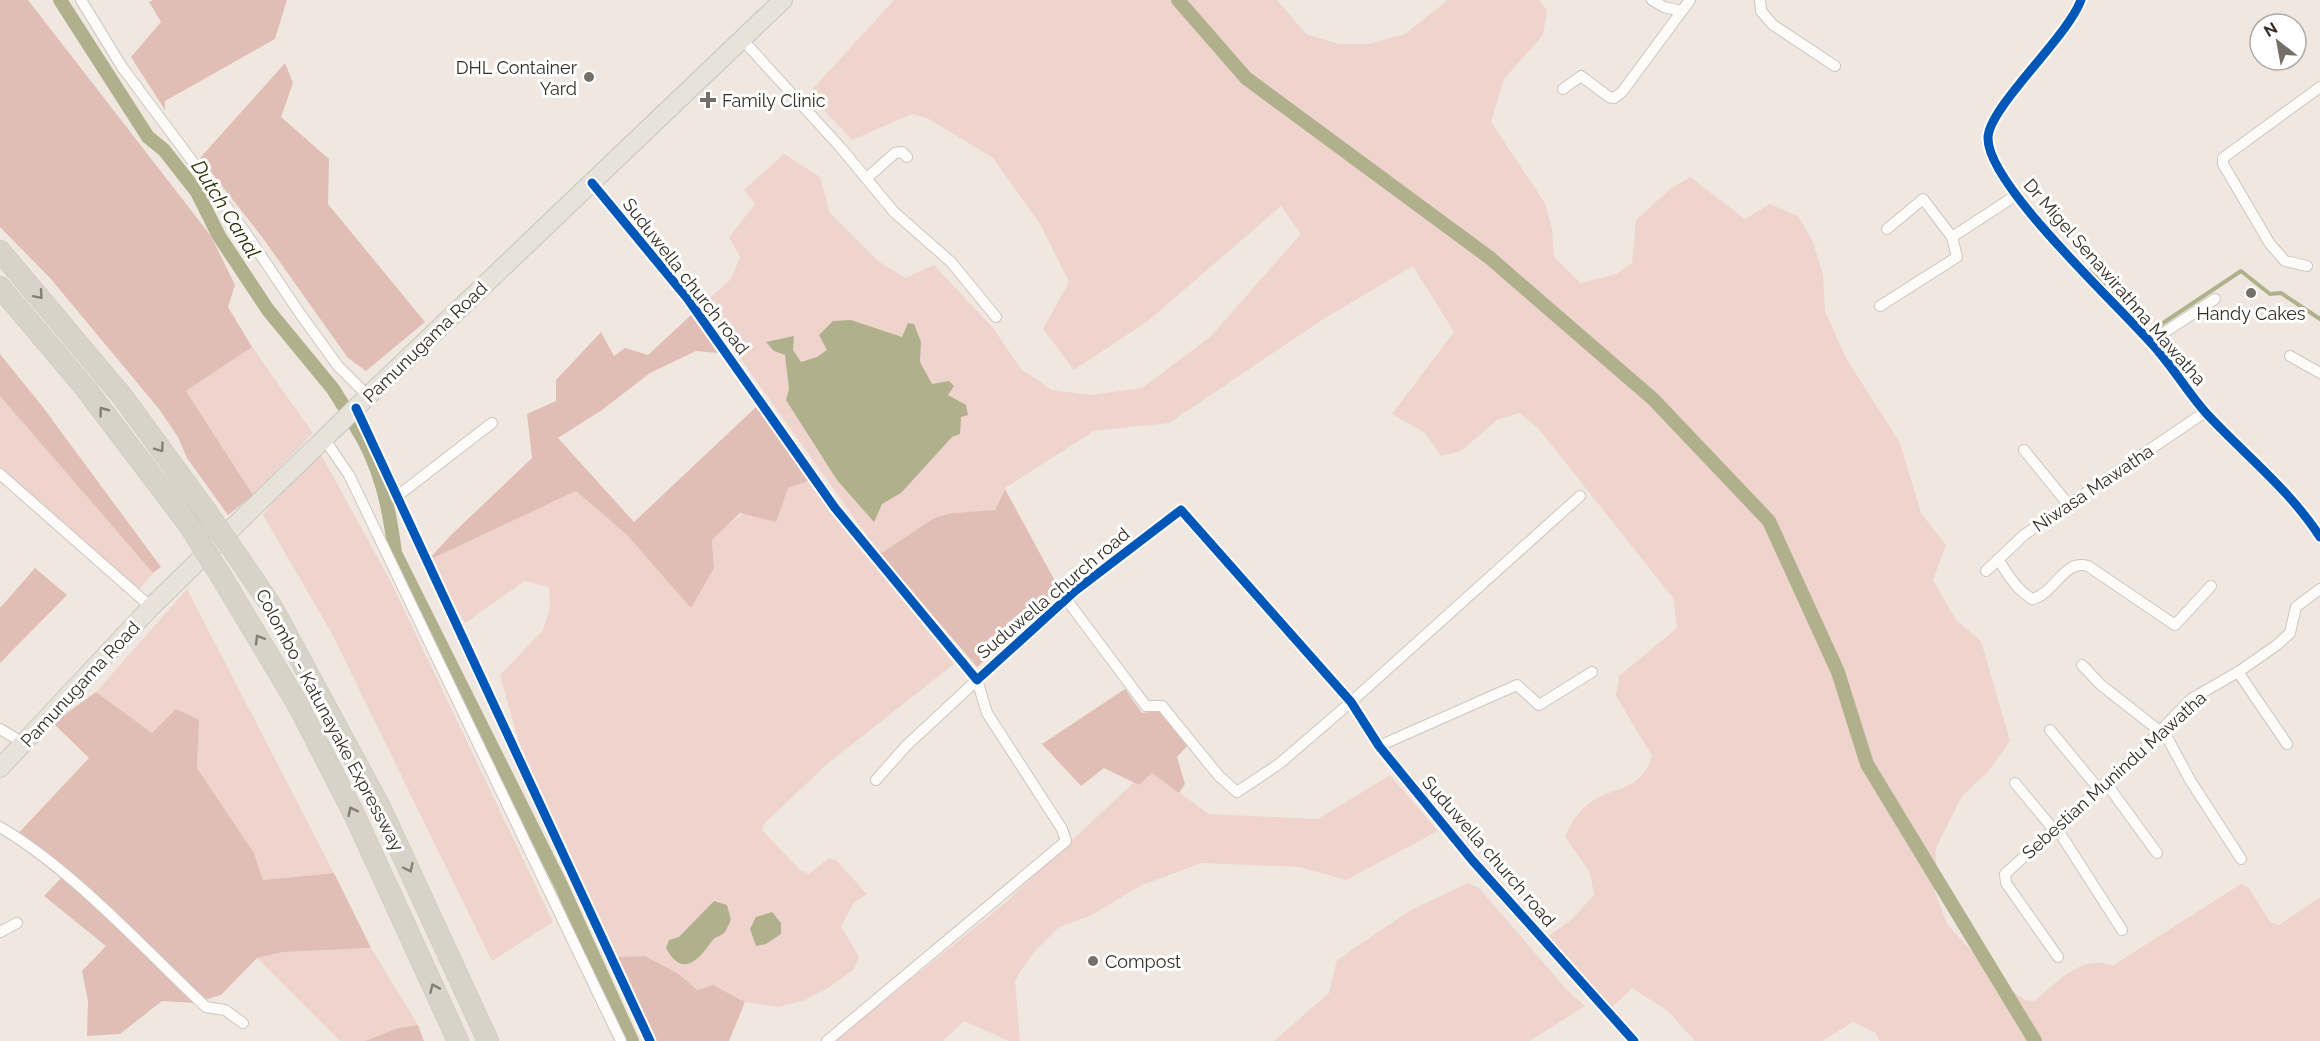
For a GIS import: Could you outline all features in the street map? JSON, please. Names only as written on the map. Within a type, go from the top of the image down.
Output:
[{"type":"highway","name":"Colombo - Katunayake Expressway","points":[[0,251],[122,396],[206,511],[272,607],[381,809],[488,1041]]},
{"type":"highway","name":"Colombo - Katunayake Expressway","points":[[0,287],[86,389],[189,525],[221,576],[297,703],[350,806],[458,1041]]},
{"type":"main road","name":"Pamunugama Road","points":[[0,768],[25,744],[151,607],[783,0]]},
{"type":"street","points":[[81,0],[122,67],[243,229],[362,402],[396,497],[650,1041]]},
{"type":"street","points":[[1652,0],[1664,7],[1682,11]]},
{"type":"street","points":[[1563,89],[1581,76],[1609,97],[1614,98],[1622,92],[1690,0]]},
{"type":"street","points":[[1760,0],[1761,12],[1773,25],[1835,66]]},
{"type":"street","name":"Dr Migel Senawirathna Mawatha","points":[[2080,0],[2045,55],[1998,112],[1989,129],[1991,154],[2032,217],[2150,342],[2205,412],[2288,497],[2320,537]]},
{"type":"street","points":[[741,38],[867,178],[894,212],[951,262],[996,317]]},
{"type":"street","points":[[2307,266],[2285,261],[2270,244],[2223,164],[2223,158],[2320,87]]},
{"type":"street","points":[[867,178],[895,153],[902,152],[908,157]]},
{"type":"street","name":"Suduwella church road","points":[[592,183],[687,298],[835,508],[977,680],[1066,599],[1181,510],[1351,702],[1379,746],[1472,860],[1634,1041]]},
{"type":"street","points":[[1952,237],[2016,195]]},
{"type":"street","points":[[1880,306],[1957,257],[1952,237],[1923,199],[1887,229]]},
{"type":"street","points":[[2150,342],[2215,299]]},
{"type":"street","points":[[2290,356],[2320,374]]},
{"type":"street","name":"Niwasa Mawatha","points":[[1986,572],[2024,535],[2205,412]]},
{"type":"street","points":[[396,497],[492,423]]},
{"type":"street","points":[[325,440],[349,475],[621,1041]]},
{"type":"street","points":[[2024,450],[2068,504]]},
{"type":"street","points":[[0,474],[151,607]]},
{"type":"street","points":[[1066,599],[1146,706],[1162,706],[1232,790],[1237,792],[1279,764],[1351,702],[1580,496]]},
{"type":"street","points":[[1998,560],[2022,592],[2032,598],[2040,597],[2072,567],[2079,564],[2088,566],[2175,625],[2211,586]]},
{"type":"street","name":"Sebestian Munindu Mawatha","points":[[2058,957],[2004,877],[2162,731],[2191,699],[2238,672],[2290,633],[2296,607],[2320,589]]},
{"type":"street","points":[[2082,665],[2101,685],[2162,731],[2190,780],[2241,859]]},
{"type":"street","points":[[1379,746],[1517,685],[1539,705],[1592,672]]},
{"type":"street","points":[[2238,672],[2287,744]]},
{"type":"street","points":[[826,1041],[1066,841],[1062,830],[987,713],[977,680],[906,746],[876,780]]},
{"type":"street","points":[[0,729],[25,744]]},
{"type":"street","points":[[2049,730],[2102,786],[2157,853]]},
{"type":"street","points":[[2015,783],[2055,828],[2122,930]]},
{"type":"street","points":[[0,827],[19,838],[70,879],[206,1006],[225,1010],[243,1023]]},
{"type":"street","points":[[0,932],[17,923]]},
{"type":"shaded area","points":[[0,0],[28,0],[211,236],[235,285],[228,307],[252,347],[186,391],[253,495],[228,515],[187,458],[178,437],[159,409],[50,278],[0,227]]},
{"type":"shaded area","points":[[153,0],[287,0],[275,39],[165,101],[165,110],[131,57],[161,22],[149,2]]},
{"type":"shaded area","points":[[894,0],[1277,0],[1306,34],[1339,44],[1369,44],[1405,34],[1448,0],[1539,0],[1547,10],[1543,35],[1504,79],[1491,122],[1545,203],[1552,228],[1554,257],[1581,283],[1616,274],[1632,263],[1636,220],[1670,189],[1690,177],[1745,219],[1770,204],[1798,216],[1813,242],[1823,275],[1825,311],[1846,358],[1900,443],[1921,513],[1946,545],[1933,580],[1956,620],[1981,641],[2010,741],[1989,771],[1962,796],[1936,848],[1935,892],[1947,924],[2001,983],[2025,1000],[2035,1001],[2070,972],[2091,963],[2112,966],[2241,884],[2249,888],[2270,922],[2279,925],[2320,897],[2320,1041],[1879,1041],[1876,1033],[1853,1022],[1822,1041],[1695,1041],[1668,1011],[1632,988],[1609,1010],[1545,939],[1572,919],[1594,895],[1590,872],[1565,837],[1570,826],[1589,803],[1628,786],[1648,767],[1652,756],[1616,696],[1619,676],[1677,628],[1673,598],[1538,428],[1519,413],[1497,420],[1461,451],[1441,456],[1425,433],[1392,414],[1454,332],[1413,266],[1325,318],[1169,423],[1094,431],[1005,488],[995,510],[952,513],[934,518],[880,554],[702,305],[731,279],[740,257],[729,237],[755,204],[744,190],[784,154],[820,177],[830,213],[878,261],[905,278],[934,265],[993,328],[1021,369],[1052,390],[1090,395],[1142,388],[1210,337],[1301,234],[1281,206],[1148,321],[1074,370],[1043,329],[1069,282],[1040,224],[993,158],[927,118],[912,114],[852,140],[808,94]]},
{"type":"shaded area","points":[[285,63],[293,83],[281,117],[329,159],[328,204],[425,322],[366,371],[348,358],[262,237],[200,158]]},
{"type":"shaded area","points":[[691,315],[718,353],[696,351],[650,373],[602,410],[558,438],[634,522],[757,406],[808,481],[788,488],[776,522],[740,513],[712,540],[714,568],[691,608],[627,535],[576,491],[427,561],[532,458],[527,414],[556,401],[556,380],[601,332],[614,356],[625,348],[648,355]]},
{"type":"shaded area","points":[[851,320],[902,337],[908,323],[914,324],[921,342],[920,362],[932,384],[949,381],[954,386],[948,395],[966,405],[968,415],[961,417],[960,434],[952,437],[901,493],[882,504],[874,522],[837,480],[786,400],[789,389],[785,355],[774,351],[766,342],[794,336],[793,350],[801,362],[817,357],[827,350],[819,335],[833,321]]},
{"type":"shaded area","points":[[252,347],[313,433],[253,495],[186,391]]},
{"type":"shaded area","points":[[0,354],[42,406],[161,567],[153,573],[0,396]]},
{"type":"shaded area","points":[[0,396],[153,573],[139,590],[0,468]]},
{"type":"shaded area","points":[[317,447],[392,584],[553,922],[492,961],[332,634],[263,515]]},
{"type":"shaded area","points":[[808,481],[954,664],[827,764],[764,824],[762,830],[800,870],[809,874],[829,858],[837,861],[867,894],[854,903],[841,926],[859,957],[854,969],[828,988],[805,1000],[779,1007],[745,1002],[713,985],[697,990],[679,974],[645,956],[616,957],[524,761],[500,675],[543,630],[550,607],[549,587],[525,581],[465,623],[427,561],[576,491],[627,535],[714,568],[712,540],[723,529],[756,504]]},
{"type":"shaded area","points":[[1005,489],[1061,592],[977,667],[880,554],[934,518],[952,513],[995,510]]},
{"type":"shaded area","points":[[35,568],[67,595],[0,663],[0,608]]},
{"type":"shaded area","points":[[187,589],[334,873],[263,880],[254,853],[197,768],[199,720],[152,733],[96,692]]},
{"type":"shaded area","points":[[1125,689],[1142,713],[1160,711],[1188,745],[1177,757],[1185,784],[1179,793],[1152,773],[1139,785],[1104,768],[1081,786],[1042,744]]},
{"type":"shaded area","points":[[96,692],[152,733],[176,709],[199,720],[197,768],[254,853],[263,880],[334,873],[371,948],[283,952],[257,958],[221,995],[194,1003],[162,1001],[120,1034],[87,1036],[88,1001],[82,971],[106,946],[44,896],[61,878],[12,840],[89,758],[53,723]]},
{"type":"shaded area","points":[[1152,773],[1209,814],[1318,819],[1390,775],[1438,831],[1346,880],[1299,867],[1201,863],[1140,886],[1092,915],[1059,927],[1033,953],[1015,980],[1020,1041],[1009,1041],[964,1021],[943,1041],[835,1041],[1005,903],[1133,783],[1139,785]]},
{"type":"shaded area","points":[[1468,883],[1478,887],[1567,990],[1585,1006],[1530,1041],[1274,1041],[1329,993],[1337,960],[1411,910]]},
{"type":"shaded area","points":[[714,901],[727,905],[731,920],[726,930],[713,939],[696,960],[684,964],[678,962],[666,948],[669,940],[679,937]]},
{"type":"shaded area","points":[[772,912],[781,923],[781,934],[766,944],[756,946],[750,929],[756,917]]},
{"type":"shaded area","points":[[371,948],[418,1025],[398,1028],[365,1041],[340,1041],[257,958],[283,952]]},
{"type":"shaded area","points":[[645,956],[679,974],[697,990],[713,985],[745,1002],[729,1041],[655,1041],[616,957]]},
{"type":"shaded area","points":[[418,1025],[424,1041],[365,1041],[398,1028]]},
{"type":"waterway","name":"Dutch Canal","points":[[60,0],[148,137],[164,150],[197,192],[219,236],[268,310],[333,389],[343,405]]},
{"type":"waterway","points":[[1178,0],[1246,78],[1490,258],[1653,399],[1769,521],[1838,672],[1867,764],[2035,1041]]},
{"type":"waterway","points":[[2088,270],[2118,297],[2148,333],[2241,271],[2270,294],[2281,293],[2320,319]]},
{"type":"waterway","points":[[355,425],[378,471],[390,519],[395,553],[561,885],[632,1041]]},
{"type":"cycle path","points":[[2081,0],[2061,33],[2014,91],[1991,125],[1988,138],[1994,159],[2009,186],[2032,216],[2142,333],[2206,413],[2295,504],[2320,537]]},
{"type":"cycle path","points":[[592,183],[687,298],[835,508],[977,680],[1075,591],[1181,510],[1351,702],[1379,746],[1472,860],[1634,1041]]},
{"type":"cycle path","points":[[356,408],[650,1041]]},
{"type":"place","name":"DHL Container Yard","points":[[589,77]]},
{"type":"place","name":"Family Clinic","points":[[708,100]]},
{"type":"place","name":"Handy Cakes","points":[[2251,293]]},
{"type":"place","name":"Compost","points":[[1093,961]]}]
